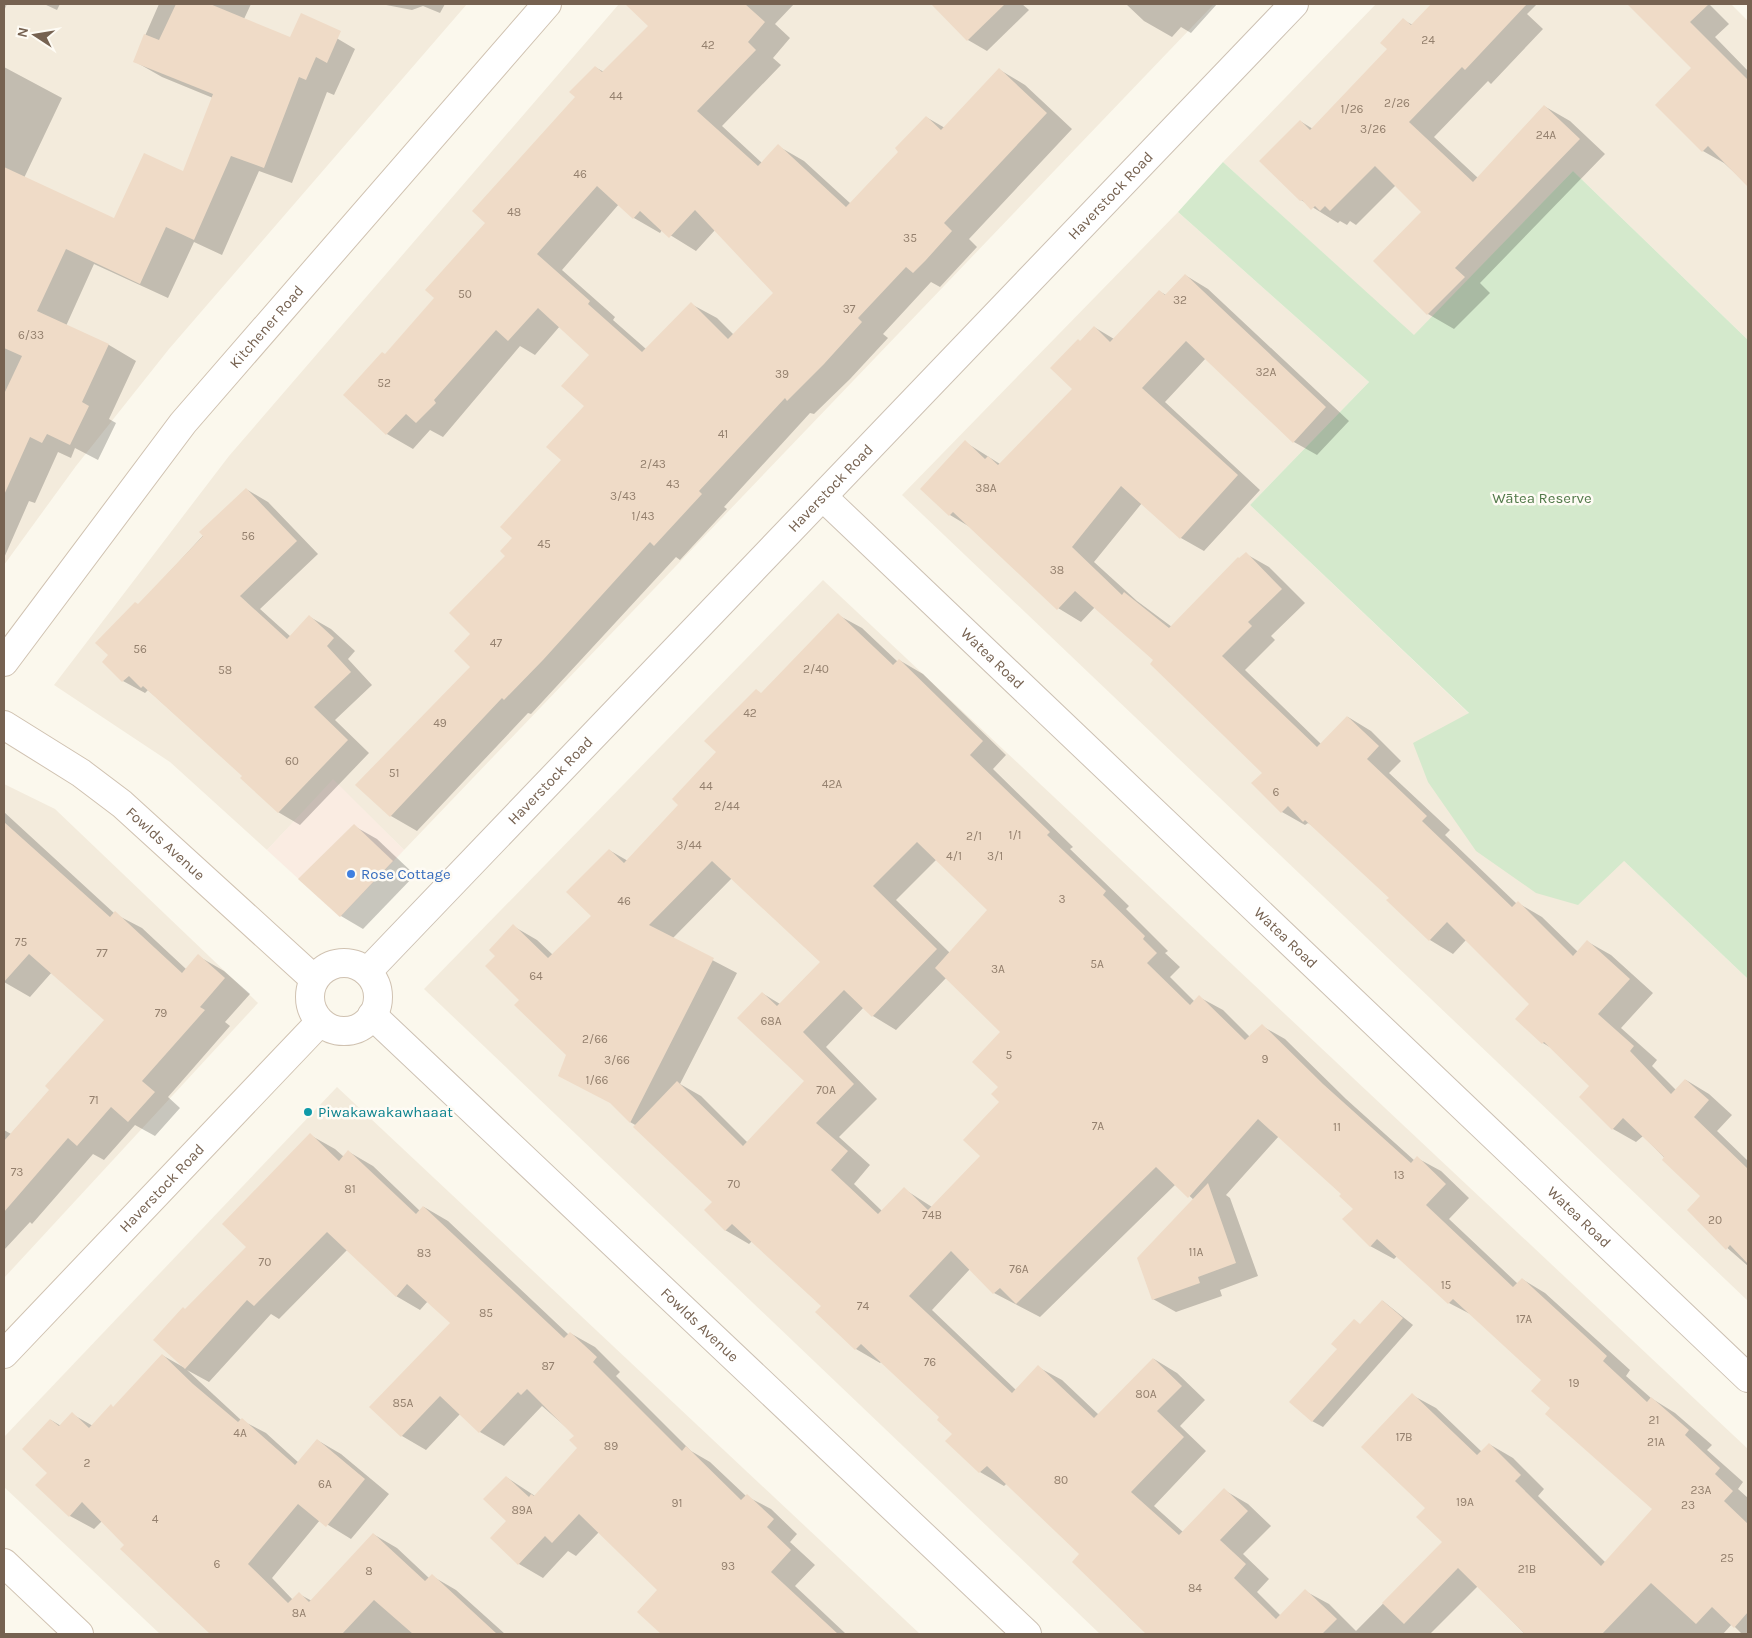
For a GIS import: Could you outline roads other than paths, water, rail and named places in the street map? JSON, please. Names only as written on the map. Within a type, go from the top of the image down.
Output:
[{"type":"street","name":"Kitchener Road","points":[[4,662],[183,422],[547,4]]},
{"type":"street","name":"Haverstock Road","points":[[367,972],[1294,4]]},
{"type":"street","name":"Watea Road","points":[[823,497],[1748,1378]]},
{"type":"street","name":"Fowlds Avenue","points":[[4,725],[74,768],[122,804],[314,980]]},
{"type":"street","points":[[339,963],[359,966],[374,980],[378,998],[372,1016],[366,1023],[348,1031],[338,1031],[320,1022],[311,1007],[310,997],[314,980],[321,972],[339,963]]},
{"type":"street","name":"Fowlds Avenue","points":[[372,1016],[1028,1634]]},
{"type":"street","name":"Haverstock Road","points":[[4,1354],[320,1022]]},
{"type":"street","points":[[4,1563],[79,1634]]},
{"type":"place","name":"Rose Cottage","points":[[351,874]]},
{"type":"place","name":"Piwakawakawhaaat","points":[[308,1112]]},
{"type":"park label","name":"Wātea Reserve","points":[[1542,498]]}]
